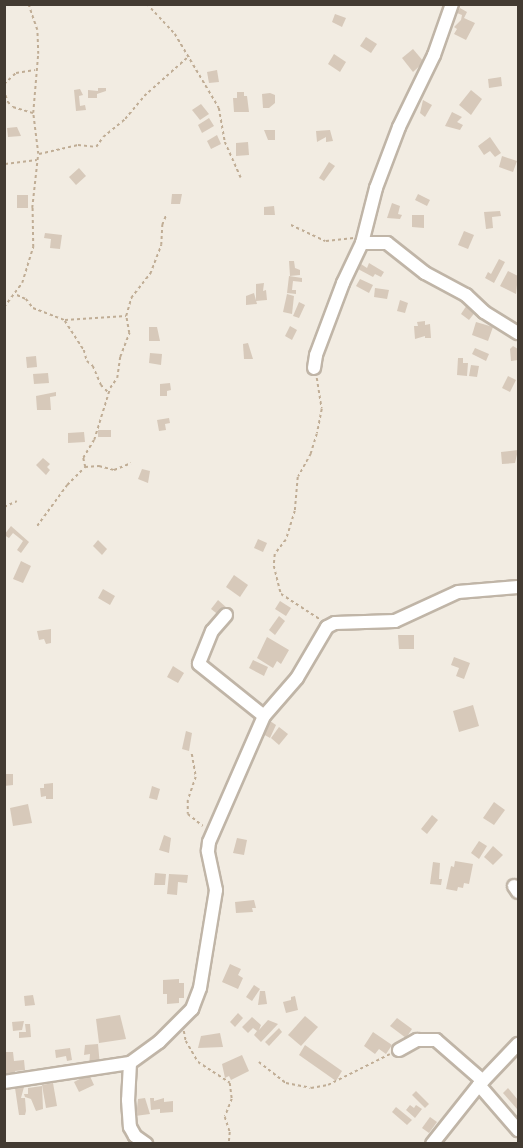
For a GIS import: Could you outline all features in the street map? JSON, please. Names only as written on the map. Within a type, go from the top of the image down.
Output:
[{"type":"street","points":[[314,368],[339,294],[363,240],[376,188],[401,122],[434,55],[452,4]]},
{"type":"street","points":[[363,240],[387,243],[425,273],[466,295],[484,312],[519,333]]},
{"type":"street","points":[[4,1082],[130,1063],[140,1058],[182,1021],[197,997],[215,904],[216,890],[208,851],[210,840],[264,716],[297,678],[330,624],[395,621],[458,592],[519,587]]},
{"type":"street","points":[[226,615],[212,631],[199,664],[264,716]]},
{"type":"street","points":[[399,1050],[417,1040],[436,1040],[481,1083],[519,1130]]},
{"type":"street","points":[[432,1143],[481,1083],[519,1044]]},
{"type":"street","points":[[130,1063],[128,1100],[130,1127],[135,1137],[146,1143]]},
{"type":"path","points":[[4,307],[15,294],[32,254],[32,208],[38,160],[33,113],[37,30],[28,4]]},
{"type":"path","points":[[147,4],[175,34],[219,108],[225,142],[241,178]]},
{"type":"path","points":[[38,154],[78,145],[96,147],[103,137],[125,120],[144,96],[189,56]]},
{"type":"path","points":[[4,84],[22,70],[36,70]]},
{"type":"path","points":[[4,90],[8,102],[13,107],[33,113]]},
{"type":"path","points":[[4,164],[38,160]]},
{"type":"path","points":[[85,467],[83,458],[94,440],[108,392],[117,378],[120,357],[129,333],[126,316],[131,298],[150,274],[161,245],[162,225],[166,214]]},
{"type":"path","points":[[291,225],[326,241],[363,240]]},
{"type":"path","points":[[15,294],[26,299],[33,308],[65,320],[126,316]]},
{"type":"path","points":[[65,320],[84,350],[87,361],[93,366],[101,385],[108,392]]},
{"type":"path","points":[[314,368],[322,409],[317,434],[311,454],[298,477],[295,512],[286,540],[275,554],[273,566],[281,594],[330,624]]},
{"type":"path","points":[[37,526],[67,485],[85,467],[99,466],[114,470],[131,463]]},
{"type":"path","points":[[4,507],[17,501]]},
{"type":"path","points":[[192,754],[196,777],[188,801],[188,814],[207,829],[210,840]]},
{"type":"path","points":[[182,1021],[186,1041],[194,1058],[230,1083],[232,1099],[225,1117],[230,1132],[229,1143]]},
{"type":"path","points":[[259,1062],[286,1083],[311,1088],[328,1085],[399,1050]]},
{"type":"building","points":[[460,8],[467,12],[464,18],[475,23],[466,40],[454,34],[457,29],[454,27],[461,20],[462,15],[457,13]]},
{"type":"building","points":[[335,14],[346,18],[342,27],[332,22]]},
{"type":"building","points":[[366,37],[377,44],[371,53],[360,46]]},
{"type":"building","points":[[413,49],[424,62],[413,72],[402,58]]},
{"type":"building","points":[[334,54],[346,62],[340,72],[328,64]]},
{"type":"building","points":[[217,70],[219,82],[209,83],[207,72]]},
{"type":"building","points":[[501,77],[502,86],[489,88],[488,79]]},
{"type":"building","points":[[98,88],[106,88],[106,91],[97,94],[97,98],[88,98],[88,90],[98,91]]},
{"type":"building","points":[[80,89],[83,95],[79,96],[80,106],[85,105],[86,110],[76,111],[74,90]]},
{"type":"building","points":[[471,90],[482,99],[471,115],[459,105]]},
{"type":"building","points":[[237,92],[244,92],[244,96],[247,96],[249,112],[234,112],[233,98],[237,98]]},
{"type":"building","points":[[262,94],[275,95],[275,103],[269,108],[263,108]]},
{"type":"building","points":[[423,100],[432,105],[425,117],[420,113]]},
{"type":"building","points":[[201,104],[209,114],[200,120],[192,110]]},
{"type":"building","points":[[452,112],[462,117],[457,122],[463,125],[460,130],[445,126]]},
{"type":"building","points":[[209,118],[214,126],[202,133],[198,125]]},
{"type":"building","points":[[17,127],[21,136],[8,137],[7,128]]},
{"type":"building","points":[[264,130],[275,130],[275,140],[268,140]]},
{"type":"building","points":[[330,130],[333,141],[326,142],[326,137],[317,142],[316,131]]},
{"type":"building","points":[[217,135],[221,144],[211,149],[207,141]]},
{"type":"building","points":[[490,137],[501,153],[495,157],[490,151],[484,155],[478,146]]},
{"type":"building","points":[[248,142],[249,155],[236,156],[236,143]]},
{"type":"building","points":[[502,156],[517,161],[513,172],[499,167]]},
{"type":"building","points":[[329,162],[335,166],[324,181],[319,178]]},
{"type":"building","points":[[79,168],[86,176],[76,185],[69,177]]},
{"type":"building","points":[[172,194],[182,194],[180,204],[171,204]]},
{"type":"building","points":[[418,194],[430,200],[427,206],[415,200]]},
{"type":"building","points":[[17,195],[28,195],[28,208],[17,208]]},
{"type":"building","points":[[392,203],[400,206],[398,214],[402,215],[400,219],[387,218]]},
{"type":"building","points":[[274,206],[275,215],[264,215],[264,207]]},
{"type":"building","points":[[500,211],[501,216],[492,217],[493,228],[486,229],[484,212]]},
{"type":"building","points":[[412,215],[424,215],[424,228],[412,227]]},
{"type":"building","points":[[464,231],[474,235],[468,249],[458,245]]},
{"type":"building","points":[[45,233],[62,235],[60,249],[50,248],[51,239],[44,238]]},
{"type":"building","points":[[499,259],[505,262],[494,283],[485,278],[488,272],[491,274]]},
{"type":"building","points":[[289,261],[294,261],[295,268],[300,270],[300,275],[290,276]]},
{"type":"building","points":[[369,263],[384,272],[381,277],[375,274],[373,277],[358,269],[361,264],[367,268]]},
{"type":"building","points":[[508,271],[518,276],[516,294],[500,286]]},
{"type":"building","points":[[289,276],[302,278],[302,282],[293,281],[292,290],[296,290],[296,294],[287,293]]},
{"type":"building","points":[[360,279],[373,285],[369,293],[356,286]]},
{"type":"building","points":[[264,283],[263,291],[266,290],[267,300],[256,301],[256,284]]},
{"type":"building","points":[[375,288],[389,290],[387,299],[374,297]]},
{"type":"building","points":[[254,293],[257,304],[246,305],[246,296]]},
{"type":"building","points":[[287,294],[294,296],[292,314],[283,312]]},
{"type":"building","points":[[400,300],[408,303],[405,313],[397,311]]},
{"type":"building","points":[[299,302],[305,305],[299,318],[293,316]]},
{"type":"building","points":[[467,305],[476,311],[469,320],[461,314]]},
{"type":"building","points":[[425,321],[425,325],[430,324],[431,338],[425,338],[425,336],[415,339],[414,326],[418,326],[417,322]]},
{"type":"building","points":[[476,322],[493,327],[488,341],[472,335]]},
{"type":"building","points":[[290,326],[297,330],[292,340],[285,336]]},
{"type":"building","points":[[149,327],[157,327],[160,341],[149,341]]},
{"type":"building","points":[[248,343],[253,359],[244,359],[243,344]]},
{"type":"building","points":[[513,346],[518,349],[518,360],[511,361],[510,349]]},
{"type":"building","points":[[475,348],[489,354],[486,361],[472,354]]},
{"type":"building","points":[[150,353],[162,354],[161,365],[149,363]]},
{"type":"building","points":[[36,356],[37,367],[27,368],[26,357]]},
{"type":"building","points":[[458,358],[463,358],[463,363],[468,363],[467,376],[457,375]]},
{"type":"building","points":[[471,365],[479,366],[477,377],[469,376]]},
{"type":"building","points":[[48,373],[49,383],[34,384],[33,374]]},
{"type":"building","points":[[508,376],[516,380],[510,392],[502,388]]},
{"type":"building","points":[[170,383],[171,390],[167,391],[167,396],[160,396],[160,384]]},
{"type":"building","points":[[56,392],[56,396],[50,397],[51,410],[37,410],[36,396]]},
{"type":"building","points":[[169,418],[170,423],[165,424],[166,430],[159,431],[157,420]]},
{"type":"building","points":[[98,430],[111,430],[111,437],[98,437]]},
{"type":"building","points":[[84,432],[85,442],[68,443],[68,433]]},
{"type":"building","points":[[518,450],[515,463],[502,464],[501,452]]},
{"type":"building","points":[[43,458],[50,464],[47,467],[50,470],[46,475],[36,465]]},
{"type":"building","points":[[142,469],[150,471],[148,483],[138,479]]},
{"type":"building","points":[[11,526],[29,542],[21,553],[17,550],[23,541],[13,533],[9,538],[4,535]]},
{"type":"building","points":[[258,539],[267,543],[263,552],[254,548]]},
{"type":"building","points":[[98,540],[107,549],[102,555],[93,546]]},
{"type":"building","points":[[21,561],[31,566],[23,583],[13,579]]},
{"type":"building","points":[[234,575],[248,585],[240,597],[226,587]]},
{"type":"building","points":[[103,589],[115,596],[110,605],[98,598]]},
{"type":"building","points":[[218,600],[227,608],[220,616],[211,609]]},
{"type":"building","points":[[280,601],[291,608],[286,616],[275,609]]},
{"type":"building","points":[[279,616],[285,621],[275,635],[269,630]]},
{"type":"building","points":[[51,629],[51,643],[46,644],[44,639],[39,640],[37,631]]},
{"type":"building","points":[[398,635],[414,635],[414,649],[399,649]]},
{"type":"building","points":[[267,637],[289,650],[281,664],[277,661],[273,668],[257,658]]},
{"type":"building","points":[[454,657],[470,663],[464,679],[456,676],[459,668],[451,665]]},
{"type":"building","points":[[253,660],[268,667],[264,676],[249,668]]},
{"type":"building","points":[[173,666],[184,673],[178,683],[167,677]]},
{"type":"building","points":[[473,705],[479,726],[459,732],[453,711]]},
{"type":"building","points":[[270,721],[276,725],[270,738],[263,734]]},
{"type":"building","points":[[279,727],[288,734],[279,745],[271,738]]},
{"type":"building","points":[[186,731],[192,733],[189,751],[182,749]]},
{"type":"building","points":[[4,774],[13,774],[13,785],[4,786]]},
{"type":"building","points":[[53,783],[53,799],[46,799],[46,796],[41,797],[40,788],[44,788],[44,784]]},
{"type":"building","points":[[152,786],[160,789],[157,800],[149,798]]},
{"type":"building","points":[[494,802],[505,810],[494,825],[483,818]]},
{"type":"building","points":[[28,804],[32,823],[13,826],[10,808]]},
{"type":"building","points":[[432,815],[438,820],[427,834],[421,829]]},
{"type":"building","points":[[164,835],[171,838],[169,853],[159,850]]},
{"type":"building","points":[[237,838],[247,840],[244,855],[233,853]]},
{"type":"building","points":[[479,841],[487,846],[479,859],[471,853]]},
{"type":"building","points":[[493,846],[503,855],[493,865],[484,857]]},
{"type":"building","points":[[455,861],[473,864],[469,884],[464,883],[463,888],[458,887],[457,891],[446,889],[451,866],[454,867]]},
{"type":"building","points":[[433,862],[440,863],[441,885],[430,884]]},
{"type":"building","points":[[155,873],[166,874],[165,885],[154,885]]},
{"type":"building","points":[[169,874],[188,875],[187,883],[178,882],[177,895],[167,894]]},
{"type":"building","points":[[254,900],[256,908],[252,908],[253,912],[236,913],[235,902]]},
{"type":"building","points":[[230,964],[241,969],[238,975],[243,978],[238,989],[222,982]]},
{"type":"building","points":[[179,979],[179,983],[184,983],[184,998],[179,998],[179,1003],[167,1004],[167,994],[163,994],[163,980]]},
{"type":"building","points":[[254,985],[260,989],[252,1001],[246,997]]},
{"type":"building","points":[[260,991],[265,991],[267,1004],[258,1005]]},
{"type":"building","points":[[33,995],[35,1005],[25,1006],[24,996]]},
{"type":"building","points":[[295,996],[298,1010],[286,1013],[283,1002]]},
{"type":"building","points":[[238,1013],[243,1018],[235,1027],[230,1022]]},
{"type":"building","points":[[120,1015],[126,1039],[99,1043],[96,1019]]},
{"type":"building","points":[[305,1016],[318,1027],[301,1046],[288,1035]]},
{"type":"building","points":[[252,1017],[261,1025],[259,1030],[268,1020],[278,1024],[261,1042],[254,1035],[257,1031],[253,1028],[248,1033],[242,1027]]},
{"type":"building","points":[[397,1018],[412,1029],[406,1038],[390,1026]]},
{"type":"building","points":[[24,1021],[22,1030],[13,1031],[12,1022]]},
{"type":"building","points":[[25,1024],[30,1024],[31,1037],[19,1038],[19,1032],[26,1032]]},
{"type":"building","points":[[279,1028],[282,1032],[269,1046],[265,1042]]},
{"type":"building","points":[[373,1032],[392,1045],[386,1054],[379,1049],[375,1054],[364,1046]]},
{"type":"building","points":[[220,1033],[223,1047],[198,1048],[201,1036]]},
{"type":"building","points":[[98,1044],[100,1066],[89,1067],[90,1054],[84,1055],[85,1045]]},
{"type":"building","points":[[305,1045],[342,1071],[336,1081],[299,1055]]},
{"type":"building","points":[[70,1048],[72,1060],[67,1061],[66,1056],[56,1058],[55,1050]]},
{"type":"building","points":[[4,1052],[13,1052],[14,1061],[24,1060],[25,1070],[15,1071],[16,1075],[4,1080]]},
{"type":"building","points":[[242,1055],[249,1071],[231,1080],[229,1076],[225,1078],[222,1064]]},
{"type":"building","points":[[89,1074],[94,1085],[79,1092],[74,1082]]},
{"type":"building","points":[[53,1083],[57,1106],[46,1108],[42,1085]]},
{"type":"building","points":[[42,1086],[43,1109],[36,1111],[31,1099],[25,1097],[24,1094],[28,1094],[28,1088]]},
{"type":"building","points":[[24,1087],[21,1098],[25,1098],[26,1111],[25,1115],[19,1115],[15,1088]]},
{"type":"building","points":[[508,1088],[518,1100],[517,1109],[503,1093]]},
{"type":"building","points":[[416,1091],[429,1104],[425,1108],[412,1095]]},
{"type":"building","points":[[145,1098],[150,1114],[135,1116],[134,1108],[137,1108],[138,1099]]},
{"type":"building","points":[[150,1098],[154,1098],[154,1101],[164,1098],[164,1102],[173,1101],[173,1112],[160,1113],[160,1109],[151,1110]]},
{"type":"building","points":[[410,1105],[414,1108],[416,1105],[422,1109],[415,1118],[406,1110]]},
{"type":"building","points":[[396,1107],[412,1120],[407,1125],[392,1112]]},
{"type":"building","points":[[430,1117],[437,1122],[429,1133],[422,1128]]}]
